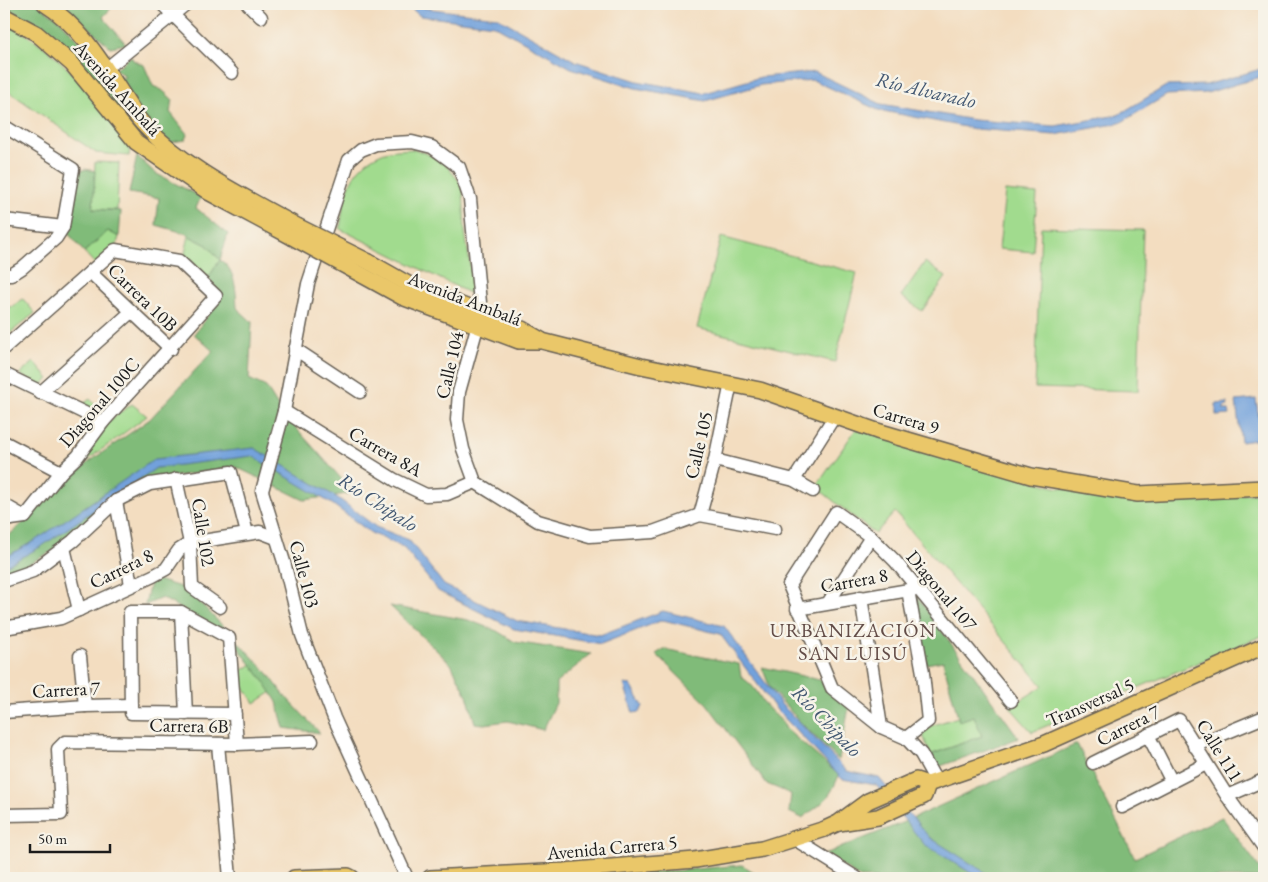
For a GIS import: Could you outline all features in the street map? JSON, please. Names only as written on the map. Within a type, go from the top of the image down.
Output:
[{"type":"main road","name":"Avenida Ambalá","points":[[45,4],[61,14],[92,48],[144,126],[173,151],[295,231]]},
{"type":"main road","name":"Avenida Ambalá","points":[[4,16],[36,33],[72,64],[136,142],[210,193],[295,231],[366,269],[408,284],[519,341],[542,341]]},
{"type":"main road","name":"Carrera 9","points":[[542,341],[641,366],[760,390],[834,417],[1041,478],[1138,494],[1264,488]]},
{"type":"main road","name":"Transversal 5","points":[[838,823],[868,801],[926,785],[1044,744],[1264,646]]},
{"type":"main road","name":"Transversal 5","points":[[796,840],[838,823],[878,817],[926,785]]},
{"type":"main road","name":"Avenida Carrera 5","points":[[430,878],[564,871],[695,860],[762,849],[796,840]]},
{"type":"main road","points":[[294,878],[348,876],[352,878]]},
{"type":"street","points":[[162,4],[232,73]]},
{"type":"street","points":[[106,69],[186,4]]},
{"type":"street","points":[[248,4],[261,18]]},
{"type":"street","points":[[4,126],[73,169],[63,227],[56,238],[22,268],[11,275],[4,275]]},
{"type":"street","name":"Calle 103","points":[[407,878],[323,691],[302,635],[262,491],[275,450],[284,411],[313,264],[349,160],[361,150],[376,144],[412,142],[432,147],[459,166],[470,199],[479,320]]},
{"type":"street","points":[[4,220],[63,227]]},
{"type":"street","name":"Diagonal 100C","points":[[25,517],[61,472],[78,456],[103,422],[171,349],[216,296],[179,261],[115,250],[90,272]]},
{"type":"street","points":[[4,348],[90,272]]},
{"type":"street","name":"Carrera 10B","points":[[90,272],[171,349]]},
{"type":"street","points":[[40,392],[131,312]]},
{"type":"street","name":"Calle 104","points":[[475,482],[463,449],[457,420],[459,392],[479,320]]},
{"type":"street","points":[[295,349],[360,392]]},
{"type":"street","points":[[4,374],[103,422]]},
{"type":"street","name":"Calle 105","points":[[700,515],[715,460],[731,383]]},
{"type":"street","name":"Carrera 8A","points":[[284,411],[395,480],[426,495],[447,494],[475,482]]},
{"type":"street","points":[[794,480],[834,417]]},
{"type":"street","points":[[4,442],[61,472]]},
{"type":"street","points":[[715,460],[794,480],[813,491]]},
{"type":"street","points":[[4,581],[33,571],[64,548],[116,502],[150,484],[232,472],[247,533]]},
{"type":"street","name":"Calle 102","points":[[176,479],[190,543],[192,587],[220,607]]},
{"type":"street","points":[[475,482],[538,521],[590,536],[653,532],[700,515],[776,529]]},
{"type":"street","points":[[116,502],[131,585]]},
{"type":"street","points":[[4,506],[25,517]]},
{"type":"street","name":"Diagonal 107","points":[[797,609],[788,585],[836,512],[871,537],[895,561],[913,590],[1011,701]]},
{"type":"street","points":[[4,520],[25,517]]},
{"type":"street","points":[[190,543],[260,532],[276,538]]},
{"type":"street","points":[[828,604],[871,537]]},
{"type":"street","name":"Carrera 8","points":[[4,628],[61,618],[79,610],[166,569],[179,550],[190,543]]},
{"type":"street","points":[[64,548],[79,610]]},
{"type":"street","points":[[906,738],[928,721],[913,590]]},
{"type":"street","name":"Carrera 8","points":[[797,609],[913,590]]},
{"type":"street","points":[[861,597],[881,727]]},
{"type":"street","points":[[797,609],[832,688],[881,727],[906,738],[921,754],[926,785]]},
{"type":"street","points":[[131,709],[130,612],[181,612],[229,638],[238,744]]},
{"type":"street","points":[[181,612],[186,714]]},
{"type":"street","points":[[80,656],[85,706]]},
{"type":"street","name":"Carrera 7","points":[[4,712],[85,706],[186,714],[235,714]]},
{"type":"street","points":[[1194,746],[1264,717]]},
{"type":"street","name":"Carrera 7","points":[[1093,763],[1179,720]]},
{"type":"street","name":"Calle 111","points":[[1179,720],[1227,796],[1264,848]]},
{"type":"street","points":[[1148,735],[1172,782]]},
{"type":"street","name":"Carrera 6B","points":[[4,815],[61,814],[58,749],[65,742],[238,744],[312,742]]},
{"type":"street","points":[[218,744],[230,878]]},
{"type":"street","points":[[1122,807],[1206,764]]},
{"type":"street","points":[[1227,796],[1264,780]]},
{"type":"street","points":[[796,840],[857,878]]},
{"type":"green space","points":[[4,4],[37,4],[59,19],[113,78],[125,78],[123,74],[114,70],[131,56],[133,60],[144,65],[153,86],[162,90],[173,100],[170,112],[187,134],[185,140],[172,142],[206,178],[138,140],[76,64],[4,13]]},
{"type":"green space","points":[[63,4],[115,4],[103,17],[126,44],[110,47]]},
{"type":"green space","points":[[4,24],[42,45],[58,59],[89,93],[130,145],[129,156],[96,153],[4,88]]},
{"type":"green space","points":[[415,149],[442,160],[463,186],[465,232],[475,296],[340,229],[343,206],[349,185],[361,167],[384,152]]},
{"type":"green space","points":[[137,156],[155,173],[201,197],[196,208],[228,234],[220,260],[207,245],[188,234],[156,225],[159,198],[129,193]]},
{"type":"green space","points":[[95,162],[119,163],[117,210],[93,209]]},
{"type":"green space","points":[[85,169],[95,171],[93,209],[121,211],[119,237],[108,231],[84,252],[63,227],[72,175]]},
{"type":"green space","points":[[1005,191],[1037,194],[1033,252],[999,249]]},
{"type":"green space","points":[[1041,227],[1143,230],[1138,391],[1035,388]]},
{"type":"green space","points":[[108,231],[119,237],[115,250],[97,266],[84,252]]},
{"type":"green space","points":[[189,236],[207,245],[220,260],[208,278],[191,261],[184,257]]},
{"type":"green space","points":[[721,237],[857,273],[835,362],[697,328]]},
{"type":"green space","points":[[220,260],[232,275],[237,308],[252,322],[249,379],[266,387],[281,411],[354,493],[304,500],[236,467],[138,482],[60,547],[4,577],[4,540],[89,462],[150,419],[213,351],[194,334],[222,297],[208,278]]},
{"type":"green space","points":[[925,262],[946,277],[922,311],[901,296]]},
{"type":"green space","points":[[23,299],[35,313],[4,338],[4,306],[11,307]]},
{"type":"green space","points":[[34,362],[49,379],[39,387],[20,374]]},
{"type":"green space","points":[[90,399],[99,408],[96,412],[83,404]]},
{"type":"green space","points":[[132,404],[147,416],[78,467],[103,425]]},
{"type":"green space","points":[[856,429],[1054,487],[1159,500],[1264,493],[1264,635],[1032,732],[1010,707],[1043,686],[895,512],[875,534],[816,487]]},
{"type":"green space","points":[[151,578],[187,589],[266,671],[285,696],[320,733],[284,728],[277,702],[264,681],[229,636],[162,598],[145,605]]},
{"type":"green space","points":[[911,588],[1019,738],[935,768],[930,755],[982,736],[974,716],[959,721],[943,661],[926,664]]},
{"type":"green space","points":[[390,606],[468,620],[497,631],[515,642],[591,654],[556,683],[556,703],[543,730],[508,721],[484,724],[475,723],[467,695],[451,664]]},
{"type":"green space","points":[[664,649],[739,664],[741,677],[755,689],[786,729],[839,775],[825,800],[802,818],[789,812],[791,794],[767,784],[707,704],[656,654]]},
{"type":"green space","points":[[252,664],[272,692],[255,703],[235,675]]},
{"type":"green space","points":[[762,667],[825,681],[849,707],[839,760],[802,724],[770,688]]},
{"type":"green space","points":[[974,716],[982,736],[930,755],[921,729],[958,717],[959,721]]},
{"type":"green space","points":[[1077,744],[1135,858],[1222,817],[1264,874],[1264,878],[860,878],[825,854],[904,822]]},
{"type":"green space","points":[[742,865],[764,878],[591,878]]},
{"type":"water","points":[[406,4],[420,4],[424,8],[497,17],[575,61],[637,81],[704,93],[761,77],[815,72],[881,104],[974,120],[1055,126],[1118,115],[1166,86],[1206,85],[1264,68],[1264,76],[1207,93],[1167,95],[1120,123],[1055,135],[975,129],[878,110],[813,80],[761,85],[705,101],[635,88],[571,68],[494,25],[420,16]]},
{"type":"water","points":[[1256,399],[1262,439],[1241,442],[1236,401]]},
{"type":"water","points":[[1227,403],[1228,406],[1224,407],[1224,410],[1229,410],[1230,415],[1216,416],[1216,404]]},
{"type":"water","points":[[254,448],[338,498],[376,527],[409,540],[444,585],[517,621],[600,635],[663,611],[724,626],[781,704],[847,771],[879,778],[929,837],[994,878],[979,878],[924,844],[876,785],[842,779],[776,709],[720,634],[663,620],[601,644],[514,629],[438,591],[403,547],[371,533],[332,504],[252,456],[156,468],[42,546],[4,567],[4,558],[39,538],[155,459]]},
{"type":"water","points":[[624,684],[631,685],[643,706],[640,712],[633,713]]},
{"type":"district","name":"URBANIZACIÓN SAN LUISÚ","points":[[853,642]]},
{"type":"water label","name":"Río Alvarado","points":[[926,90]]},
{"type":"water label","name":"Río Chipalo","points":[[378,502]]},
{"type":"water label","name":"Río Chipalo","points":[[827,721]]}]
